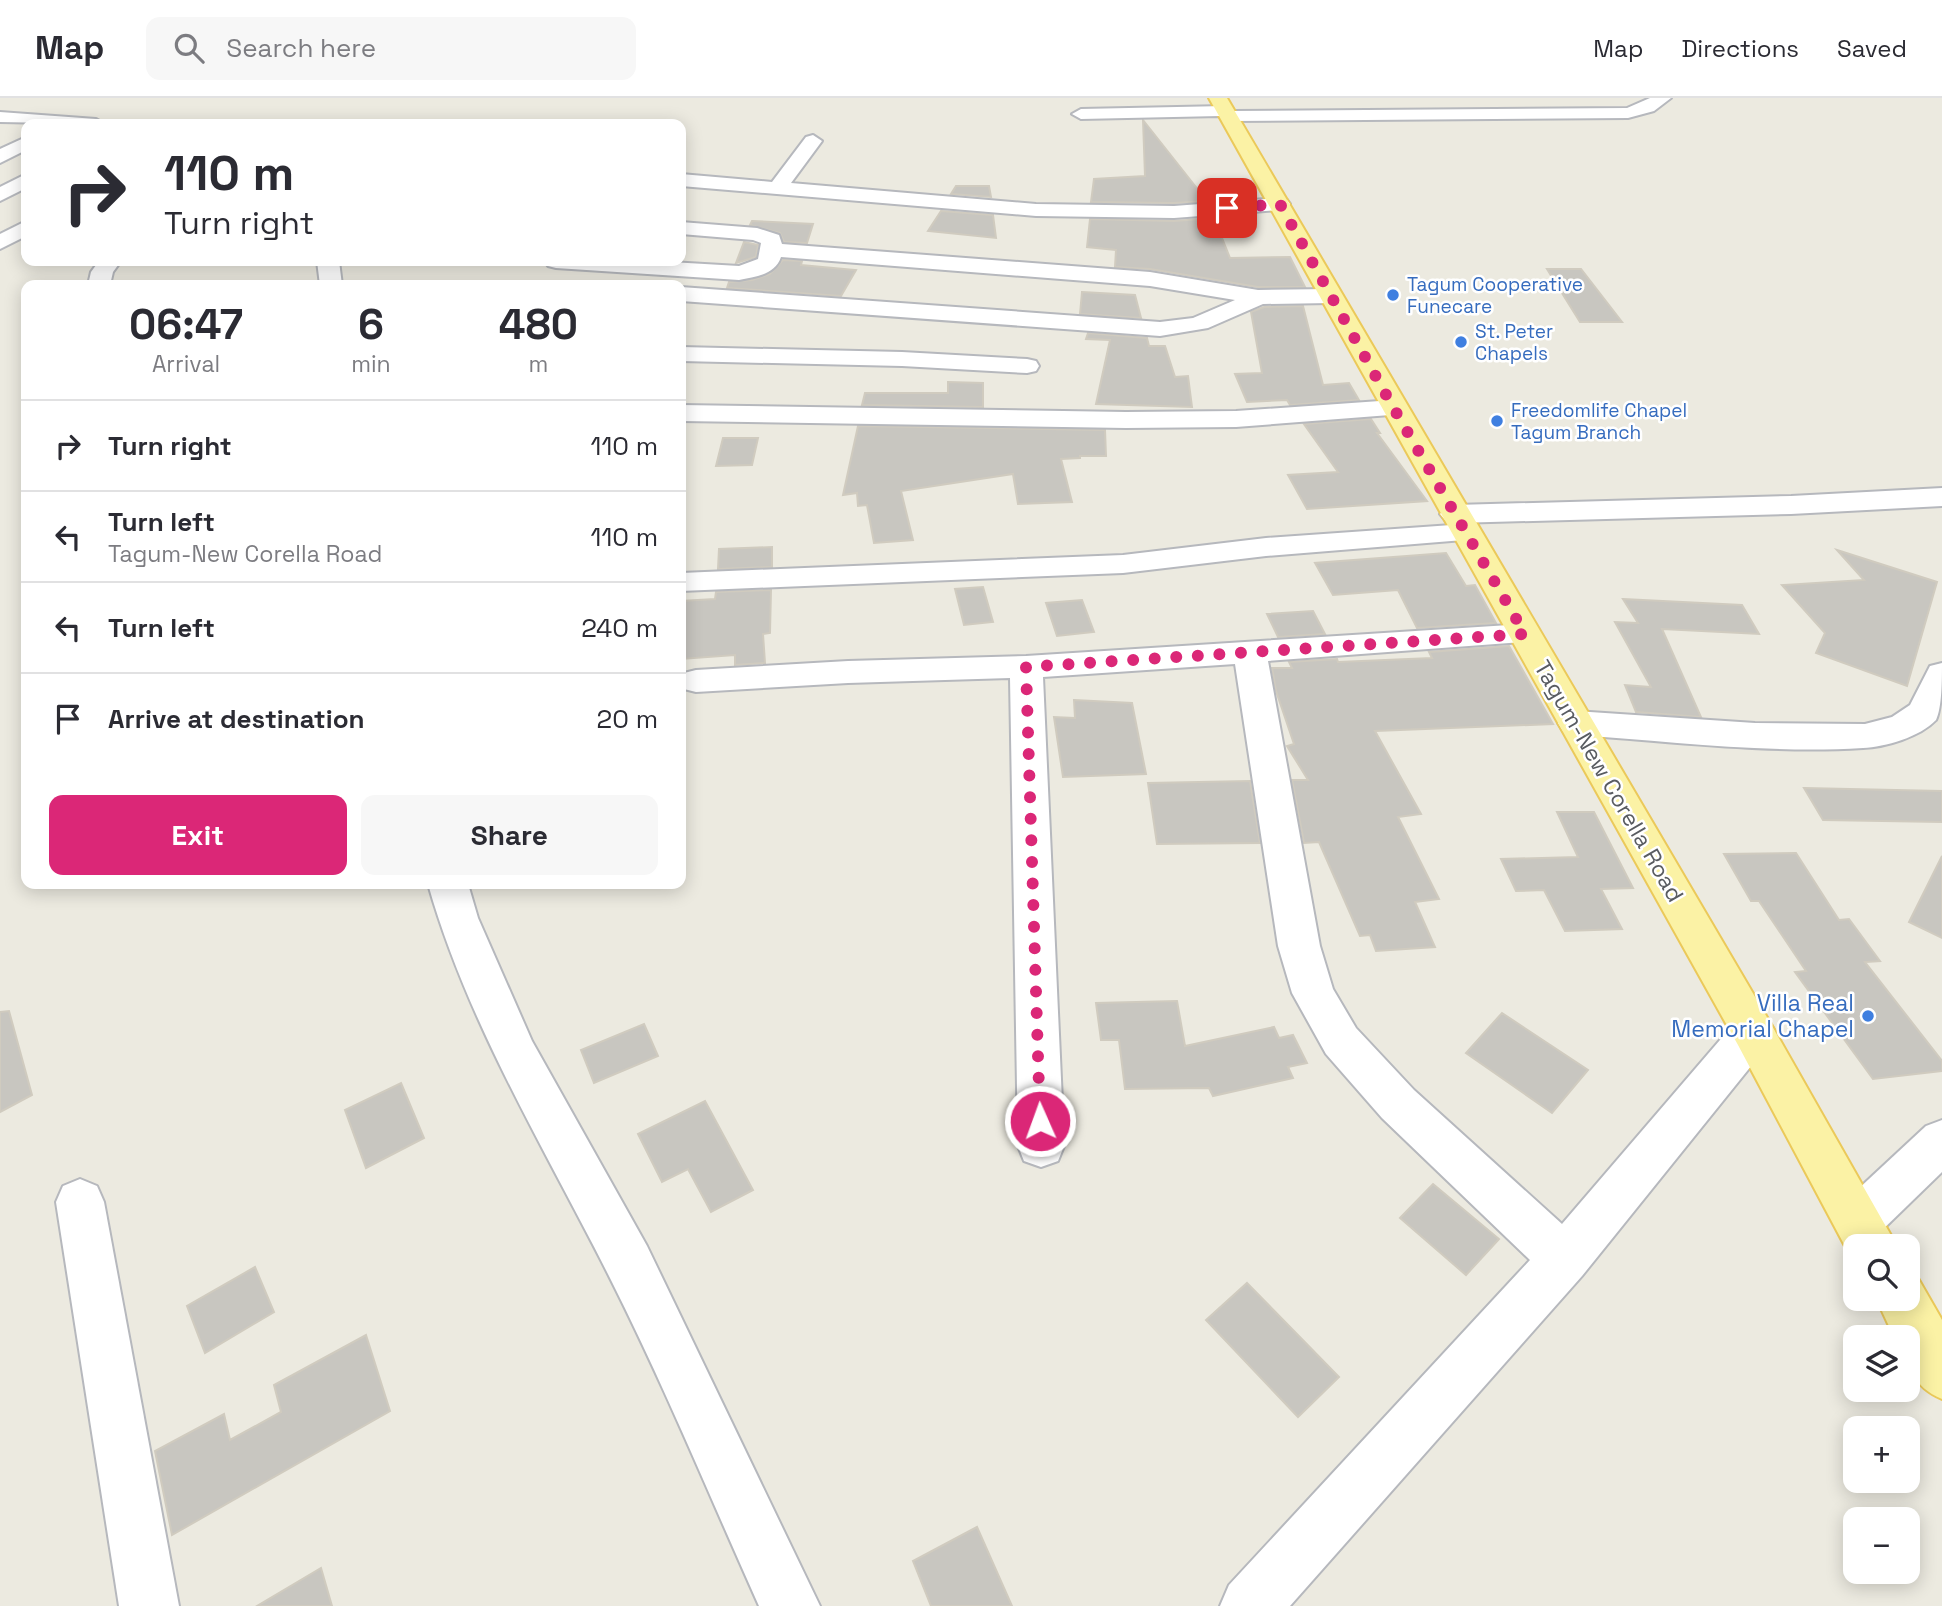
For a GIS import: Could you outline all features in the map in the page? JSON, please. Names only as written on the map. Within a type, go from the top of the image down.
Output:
[{"type":"main road","name":"Tagum-New Corella Road","points":[[1224,109],[1753,1032],[1865,1234]]},
{"type":"main road","points":[[1908,1311],[1942,1373]]},
{"type":"street","points":[[1081,114],[1224,109],[1628,113],[1648,107],[1662,98]]},
{"type":"street","points":[[2,118],[36,103]]},
{"type":"street","points":[[2,118],[21,119]]},
{"type":"street","points":[[777,189],[813,141]]},
{"type":"street","points":[[0,157],[21,146]]},
{"type":"street","points":[[686,180],[1036,211],[1174,212],[1280,204]]},
{"type":"street","points":[[0,195],[21,183]]},
{"type":"street","points":[[632,266],[739,273],[752,271],[768,262],[772,250],[771,240],[757,234],[686,228]]},
{"type":"street","points":[[0,243],[21,230]]},
{"type":"street","points":[[772,250],[1150,278],[1258,297],[1331,296]]},
{"type":"street","points":[[686,294],[1160,329],[1204,325],[1258,297]]},
{"type":"street","points":[[686,354],[902,359],[1027,366]]},
{"type":"street","points":[[902,359],[904,415]]},
{"type":"street","points":[[686,413],[1126,420],[1236,419],[1394,408]]},
{"type":"street","points":[[686,582],[1124,564],[1461,524],[1942,497]]},
{"type":"street","points":[[696,681],[848,672],[1026,667],[1525,634]]},
{"type":"street","points":[[1250,653],[1299,946],[1313,993],[1341,1041],[1398,1104],[1564,1259]]},
{"type":"street","points":[[1026,667],[1041,1146]]},
{"type":"street","points":[[1575,723],[1755,734],[1865,736],[1904,726],[1924,712],[1942,674]]},
{"type":"street","points":[[449,889],[458,918],[513,1049],[629,1263],[790,1606]]},
{"type":"street","points":[[1250,1606],[1564,1259],[1753,1032]]},
{"type":"street","points":[[1865,1234],[1942,1141]]},
{"type":"street","points":[[80,1202],[149,1606]]},
{"type":"building","points":[[1143,120],[1207,201],[1091,202],[1094,179],[1145,176]]},
{"type":"building","points":[[956,186],[989,186],[991,197],[951,194]]},
{"type":"building","points":[[941,211],[993,215],[996,238],[928,231]]},
{"type":"building","points":[[1214,218],[1230,258],[1290,257],[1305,287],[1258,287],[1150,269],[1115,267],[1116,250],[1087,247],[1090,219],[1174,221]]},
{"type":"building","points":[[752,221],[813,224],[807,243],[784,242],[780,233],[750,225]]},
{"type":"building","points":[[744,242],[758,245],[756,257],[736,263]]},
{"type":"building","points":[[783,260],[802,261],[801,265],[856,270],[841,296],[727,288],[729,282],[752,280],[770,274]]},
{"type":"building","points":[[1547,269],[1581,269],[1622,322],[1580,322]]},
{"type":"building","points":[[1082,292],[1135,295],[1141,318],[1080,314]]},
{"type":"building","points":[[1303,306],[1323,385],[1349,383],[1359,400],[1290,405],[1287,400],[1247,402],[1235,374],[1262,373],[1251,312],[1264,307]]},
{"type":"building","points":[[1088,333],[1147,338],[1149,346],[1165,346],[1175,377],[1188,376],[1192,407],[1096,404],[1110,340],[1086,339]]},
{"type":"building","points":[[948,382],[983,383],[983,407],[862,405],[865,393],[948,393]]},
{"type":"building","points":[[1371,419],[1380,433],[1377,433],[1427,501],[1307,509],[1288,475],[1338,472],[1304,424]]},
{"type":"building","points":[[858,426],[1105,430],[1106,456],[1061,459],[1072,502],[1018,504],[1013,474],[901,491],[913,540],[874,543],[867,505],[858,506],[857,493],[843,495]]},
{"type":"building","points":[[723,438],[758,438],[752,465],[716,466]]},
{"type":"building","points":[[772,547],[772,567],[718,569],[719,549]]},
{"type":"building","points":[[1837,550],[1937,582],[1907,686],[1816,653],[1825,633],[1782,585],[1864,580]]},
{"type":"building","points":[[1446,553],[1466,586],[1475,585],[1496,623],[1417,628],[1398,590],[1333,595],[1315,563]]},
{"type":"building","points":[[983,587],[993,622],[964,625],[955,589]]},
{"type":"building","points":[[771,590],[770,633],[763,634],[765,663],[735,665],[735,655],[686,659],[686,601],[715,599],[716,592]]},
{"type":"building","points":[[1623,599],[1742,605],[1759,634],[1662,629],[1701,717],[1636,712],[1625,685],[1651,687],[1615,622],[1638,623]]},
{"type":"building","points":[[1082,600],[1094,632],[1057,636],[1046,603]]},
{"type":"building","points":[[1313,611],[1325,634],[1278,637],[1267,614]]},
{"type":"building","points":[[1509,646],[1553,724],[1375,731],[1421,814],[1398,817],[1439,899],[1415,902],[1435,947],[1376,951],[1370,935],[1360,936],[1319,842],[1304,843],[1292,780],[1308,780],[1287,746],[1294,744],[1276,691],[1272,668],[1292,668],[1289,662],[1337,659],[1338,662],[1432,658],[1429,652]]},
{"type":"building","points":[[1074,700],[1132,703],[1146,774],[1063,777],[1054,717],[1075,718]]},
{"type":"building","points":[[1250,781],[1260,843],[1157,844],[1148,783]]},
{"type":"building","points":[[1804,788],[1942,791],[1942,822],[1823,820]]},
{"type":"building","points":[[1557,812],[1594,812],[1633,888],[1601,889],[1622,929],[1565,931],[1544,890],[1516,891],[1501,859],[1578,857]]},
{"type":"building","points":[[1796,853],[1839,920],[1849,919],[1880,961],[1865,962],[1942,1061],[1942,1071],[1873,1079],[1795,972],[1806,971],[1759,901],[1751,901],[1724,854]]},
{"type":"building","points":[[1942,856],[1942,938],[1909,922]]},
{"type":"building","points":[[1177,1001],[1185,1046],[1274,1027],[1279,1038],[1293,1035],[1307,1063],[1288,1067],[1293,1078],[1213,1096],[1209,1088],[1125,1089],[1119,1040],[1101,1040],[1096,1003]]},
{"type":"building","points":[[9,1011],[32,1095],[0,1112],[0,1012]]},
{"type":"building","points":[[1502,1013],[1588,1070],[1552,1113],[1466,1053]]},
{"type":"building","points":[[644,1024],[658,1056],[594,1083],[581,1050]]},
{"type":"building","points":[[401,1083],[424,1138],[366,1168],[345,1110]]},
{"type":"building","points":[[705,1101],[753,1190],[711,1212],[688,1169],[662,1182],[638,1134]]},
{"type":"building","points":[[1433,1184],[1499,1239],[1466,1275],[1400,1218]]},
{"type":"building","points":[[255,1267],[274,1312],[205,1353],[187,1306]]},
{"type":"building","points":[[1247,1283],[1339,1377],[1298,1417],[1206,1320]]},
{"type":"building","points":[[366,1335],[390,1411],[172,1535],[155,1451],[224,1414],[230,1440],[281,1412],[274,1385]]},
{"type":"building","points":[[977,1527],[1012,1606],[931,1606],[913,1561]]},
{"type":"building","points":[[321,1568],[332,1606],[257,1606]]},
{"type":"place","name":"Tagum Cooperative Funecare","points":[[1393,295]]},
{"type":"place","name":"St. Peter Chapels","points":[[1461,342]]},
{"type":"place","name":"Freedomlife Chapel Tagum Branch","points":[[1497,421]]},
{"type":"place","name":"Villa Real Memorial Chapel","points":[[1868,1016]]},
{"type":"route","points":[[1040,1121],[1026,667],[1525,634],[1390,402],[1280,204],[1227,208]]}]
